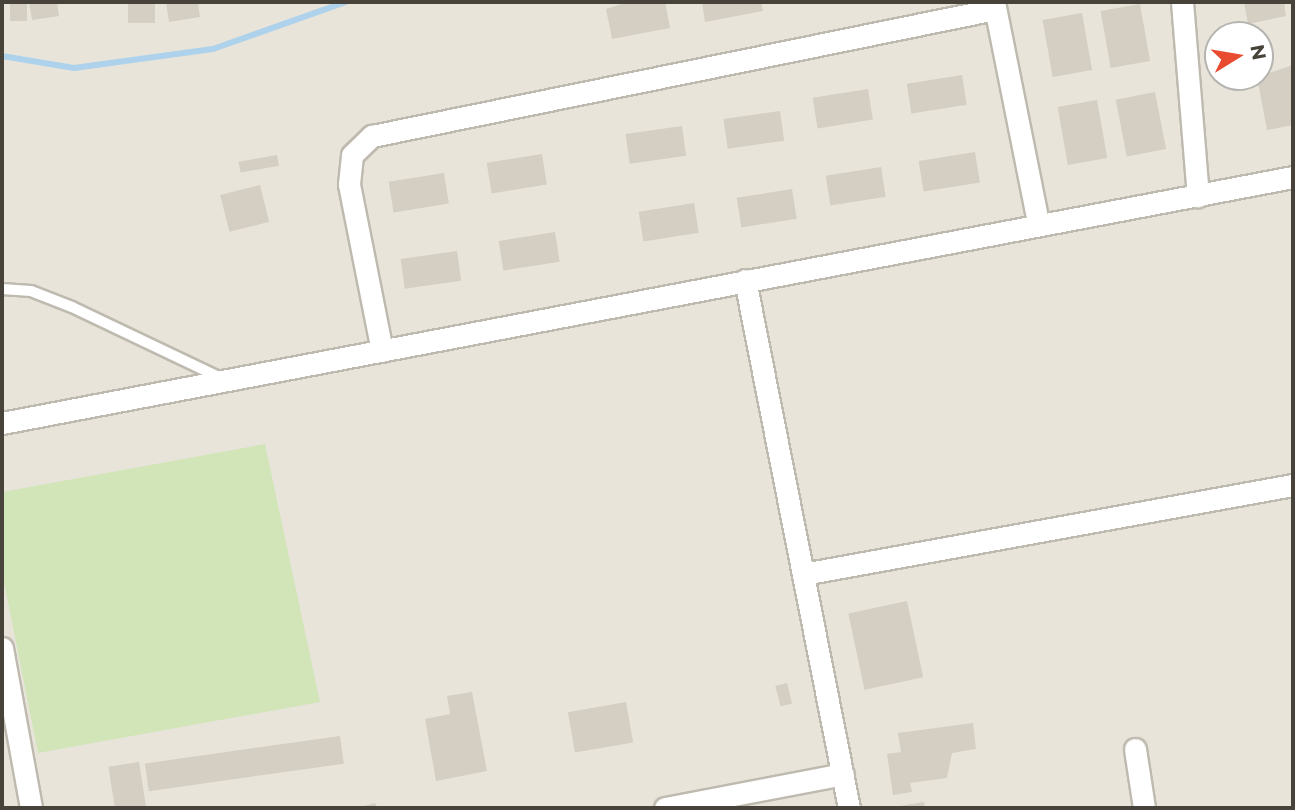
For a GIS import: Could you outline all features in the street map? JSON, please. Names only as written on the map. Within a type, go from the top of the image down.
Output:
[{"type":"street","points":[[1182,2],[1198,196]]},
{"type":"street","points":[[382,351],[349,184],[352,155],[372,136],[995,6],[1038,223]]},
{"type":"street","points":[[2,423],[744,279],[1293,177]]},
{"type":"street","points":[[744,279],[849,808]]},
{"type":"street","points":[[803,573],[1293,485]]},
{"type":"street","points":[[2,648],[31,808]]},
{"type":"street","points":[[1135,749],[1144,808]]},
{"type":"street","points":[[665,808],[843,774]]},
{"type":"lane","points":[[2,289],[31,291],[72,307],[224,379]]},
{"type":"shaded area","points":[[2,2],[1293,2],[1293,808],[2,808]]},
{"type":"green space","points":[[265,444],[320,702],[38,753],[2,572],[2,492]]},
{"type":"building","points":[[10,2],[27,2],[27,21],[10,21]]},
{"type":"building","points":[[29,2],[57,2],[59,16],[32,20]]},
{"type":"building","points":[[128,2],[155,2],[155,23],[128,23]]},
{"type":"building","points":[[166,2],[198,2],[200,17],[169,22]]},
{"type":"building","points":[[628,2],[665,2],[670,28],[612,39],[606,9]]},
{"type":"building","points":[[702,2],[761,2],[763,11],[705,22]]},
{"type":"building","points":[[1244,2],[1284,2],[1286,16],[1247,21]]},
{"type":"building","points":[[1140,4],[1150,61],[1111,68],[1101,11]]},
{"type":"building","points":[[1082,13],[1092,70],[1053,77],[1043,20]]},
{"type":"building","points":[[1293,65],[1293,125],[1267,130],[1260,91],[1274,91],[1274,71]]},
{"type":"building","points":[[962,75],[967,105],[911,113],[907,84]]},
{"type":"building","points":[[868,89],[873,120],[818,128],[813,98]]},
{"type":"building","points":[[1155,92],[1166,149],[1127,157],[1116,100]]},
{"type":"building","points":[[1097,100],[1107,158],[1068,165],[1058,107]]},
{"type":"building","points":[[780,111],[784,141],[728,149],[724,119]]},
{"type":"building","points":[[682,126],[686,156],[630,164],[626,134]]},
{"type":"building","points":[[975,152],[980,183],[924,192],[919,161]]},
{"type":"building","points":[[542,154],[547,185],[492,193],[487,163]]},
{"type":"building","points":[[277,155],[279,166],[241,173],[239,162]]},
{"type":"building","points":[[881,167],[886,197],[830,205],[826,176]]},
{"type":"building","points":[[444,173],[449,204],[394,212],[389,182]]},
{"type":"building","points":[[260,185],[269,222],[229,232],[220,195]]},
{"type":"building","points":[[792,189],[797,219],[741,227],[737,198]]},
{"type":"building","points":[[694,203],[699,233],[643,241],[639,212]]},
{"type":"building","points":[[555,232],[560,262],[503,271],[499,241]]},
{"type":"building","points":[[457,251],[461,281],[405,289],[401,259]]},
{"type":"building","points":[[907,601],[923,677],[865,690],[848,613]]},
{"type":"building","points":[[787,683],[792,703],[780,706],[775,686]]},
{"type":"building","points":[[472,692],[487,771],[436,781],[425,719],[450,714],[447,696]]},
{"type":"building","points":[[626,702],[633,742],[575,753],[568,712]]},
{"type":"building","points":[[973,723],[976,749],[952,753],[947,778],[910,783],[912,792],[893,795],[887,754],[901,752],[898,733]]},
{"type":"building","points":[[340,736],[344,764],[149,791],[145,763]]},
{"type":"building","points":[[139,762],[146,808],[115,808],[108,767]]},
{"type":"building","points":[[924,802],[925,808],[894,808],[894,807]]},
{"type":"building","points":[[375,803],[377,808],[360,807]]},
{"type":"waterway","points":[[2,56],[74,68],[213,49],[346,2]]}]
